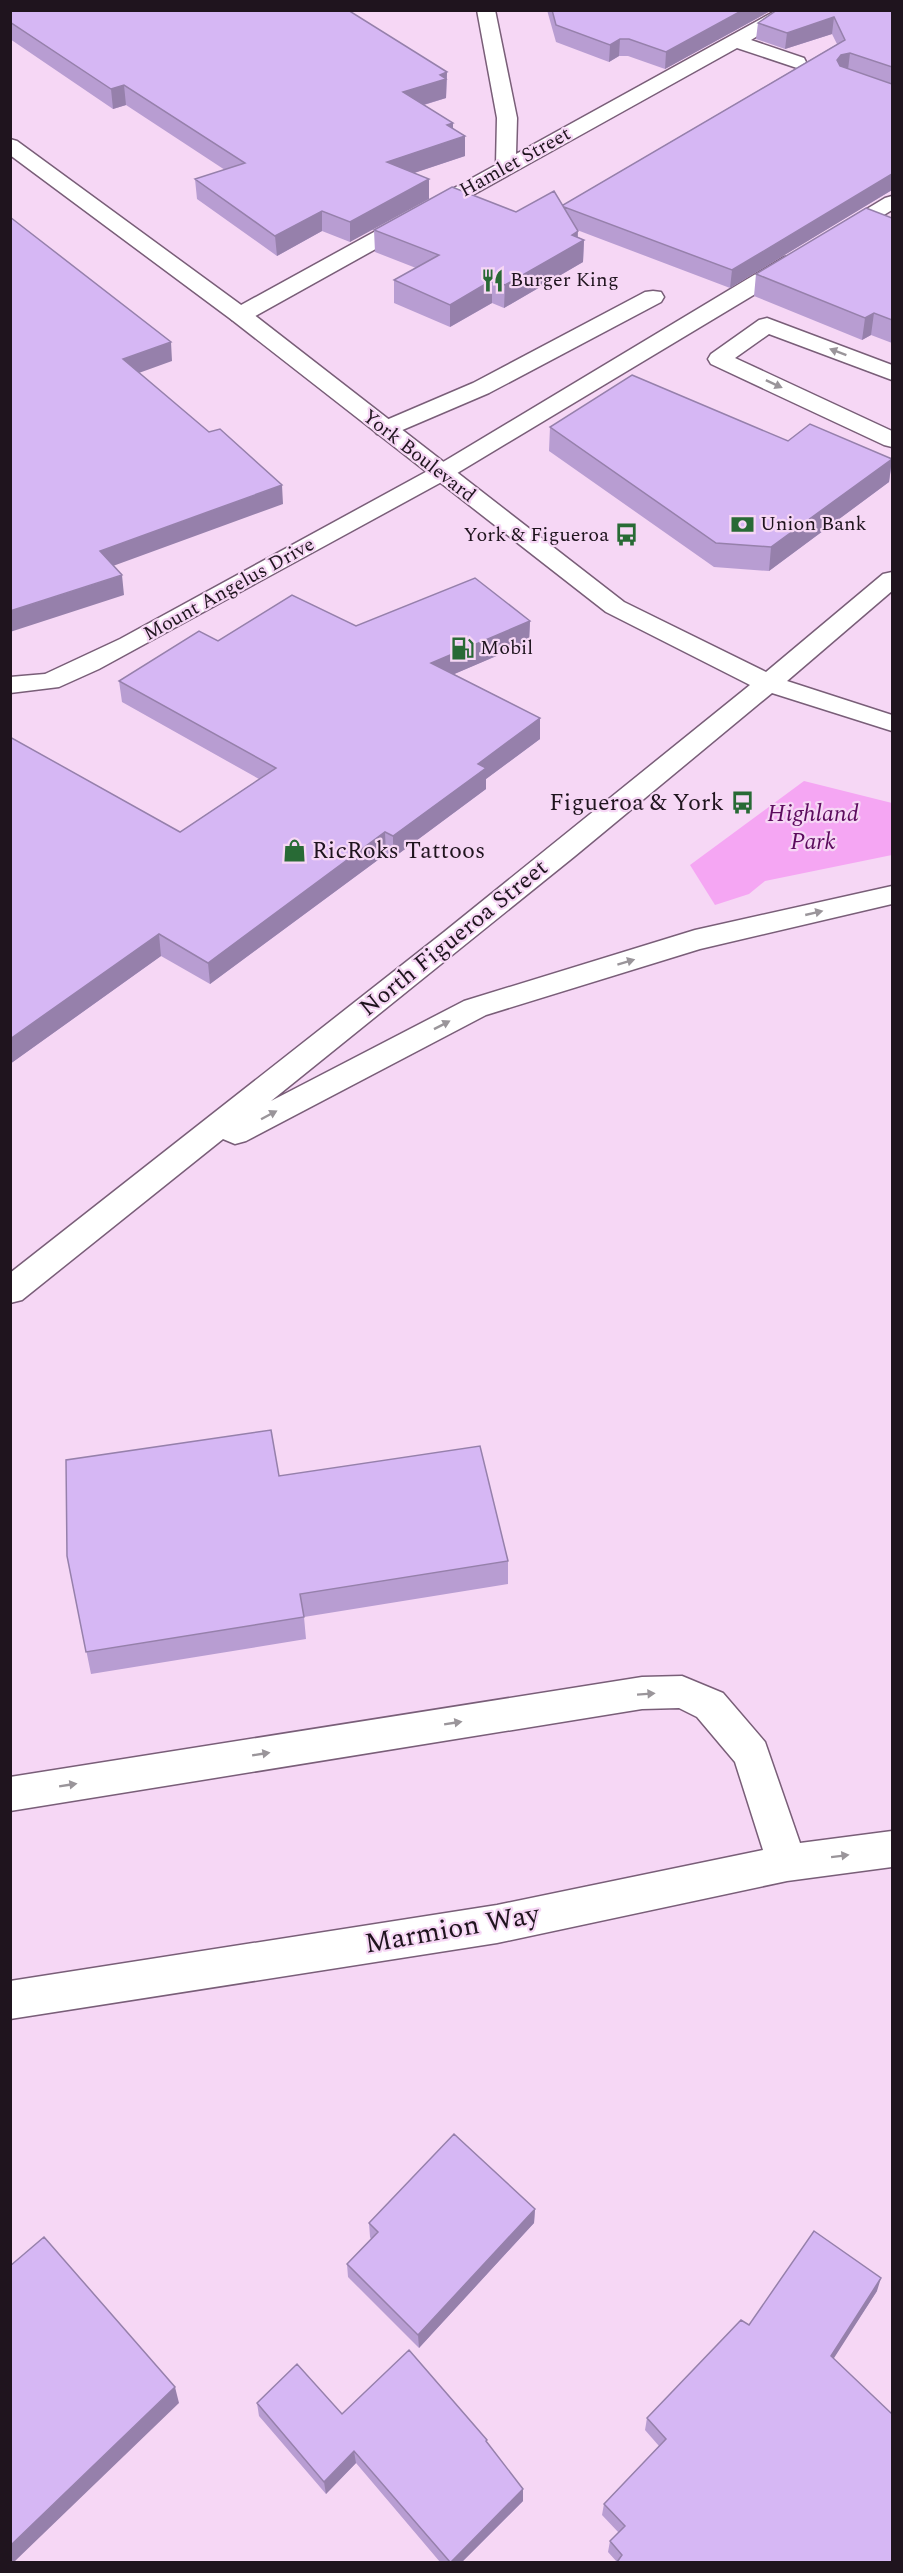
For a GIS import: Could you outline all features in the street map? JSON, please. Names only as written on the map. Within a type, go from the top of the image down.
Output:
[{"type":"main road","points":[[486,10],[507,118],[506,166]]},
{"type":"main road","name":"Hamlet Street","points":[[240,315],[791,10]]},
{"type":"main road","points":[[736,41],[797,62]]},
{"type":"main road","name":"York Boulevard","points":[[10,145],[240,315],[615,607],[769,684],[892,723]]},
{"type":"main road","name":"Mount Angelus Drive","points":[[10,684],[50,681],[90,664],[441,473],[892,202]]},
{"type":"main road","points":[[385,429],[481,388],[653,297]]},
{"type":"main road","points":[[892,373],[767,325],[719,359],[892,440]]},
{"type":"main road","name":"North Figueroa Street","points":[[10,1290],[299,1064],[769,684],[892,579]]},
{"type":"main road","points":[[161,1172],[475,1008],[695,940],[892,895]]},
{"type":"main road","points":[[10,1794],[630,1695],[682,1692],[710,1705],[751,1754],[787,1863]]},
{"type":"main road","name":"Marmion Way","points":[[10,2000],[497,1924],[787,1863],[892,1849]]},
{"type":"green space","name":"Highland Park","points":[[804,781],[892,803],[892,855],[765,881],[749,894],[715,905],[690,865]]},
{"type":"building","points":[[10,10],[348,10],[447,72],[440,75],[446,79],[403,92],[453,123],[447,125],[465,136],[387,162],[429,179],[350,222],[322,211],[275,236],[195,179],[245,163],[124,85],[111,89],[10,22]]},
{"type":"building","points":[[552,10],[743,10],[666,52],[629,39],[620,39],[610,45],[556,25]]},
{"type":"building","points":[[777,10],[892,10],[892,67],[850,53],[841,55],[837,60],[840,66],[892,84],[892,174],[732,270],[564,207],[563,205],[845,40],[834,17],[787,33],[758,23]]},
{"type":"building","points":[[452,187],[516,212],[554,191],[578,231],[572,235],[584,240],[505,285],[492,280],[450,305],[394,280],[439,255],[374,230]]},
{"type":"building","points":[[866,208],[892,218],[892,320],[874,313],[865,318],[756,274]]},
{"type":"building","points":[[10,217],[171,342],[123,359],[209,432],[220,429],[282,485],[100,551],[122,575],[10,611]]},
{"type":"building","name":"Union Bank","points":[[632,375],[788,441],[810,424],[892,459],[771,547],[716,543],[550,427]]},
{"type":"building","points":[[475,578],[530,621],[431,663],[540,718],[478,764],[486,768],[393,836],[385,832],[208,963],[159,934],[10,1039],[10,737],[180,832],[276,768],[119,681],[199,631],[218,641],[292,595],[356,626]]},
{"type":"building","points":[[271,1430],[279,1476],[480,1446],[508,1561],[300,1594],[304,1617],[86,1652],[67,1556],[66,1460]]},
{"type":"building","points":[[454,2134],[535,2209],[418,2335],[347,2264],[378,2232],[369,2223]]},
{"type":"building","points":[[814,2231],[881,2278],[831,2356],[892,2414],[892,2562],[617,2562],[622,2555],[610,2541],[625,2526],[604,2504],[666,2439],[647,2418],[741,2320],[749,2325]]},
{"type":"building","points":[[44,2237],[175,2387],[10,2546],[10,2266]]},
{"type":"building","points":[[409,2350],[487,2440],[523,2489],[451,2562],[354,2451],[324,2482],[257,2403],[297,2364],[342,2414]]},
{"type":"place","name":"Burger King","points":[[492,280]]},
{"type":"place","name":"Union Bank","points":[[742,524]]},
{"type":"place","name":"York & Figueroa","points":[[627,535]]},
{"type":"place","name":"Mobil","points":[[462,648]]},
{"type":"place","name":"Figueroa & York","points":[[742,803]]},
{"type":"place","name":"RicRoks Tattoos","points":[[294,851]]}]
